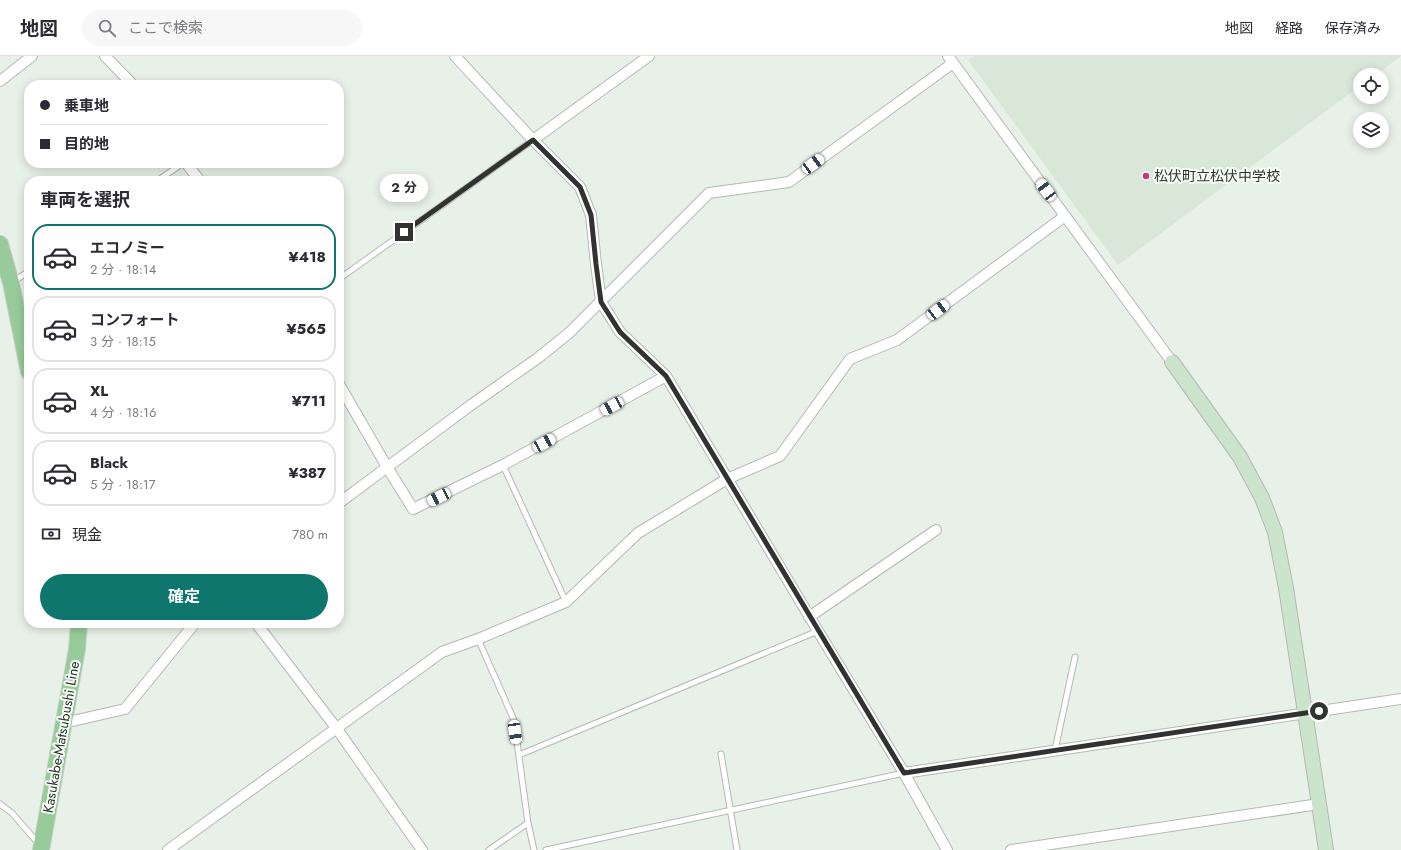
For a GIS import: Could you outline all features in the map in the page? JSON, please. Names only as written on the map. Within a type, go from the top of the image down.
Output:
[{"type":"main road","points":[[0,244],[11,284],[24,348]]},
{"type":"main road","name":"Kasukabe-Matsubushi Line","points":[[41,848],[77,649],[79,628]]},
{"type":"street","points":[[0,81],[32,56]]},
{"type":"street","points":[[105,56],[128,80]]},
{"type":"street","points":[[456,56],[533,140],[580,187],[591,215],[601,302],[620,332],[666,376],[809,617],[904,773],[947,850]]},
{"type":"street","points":[[533,140],[649,56]]},
{"type":"street","points":[[344,499],[538,358],[569,333],[710,193],[789,182],[950,59],[1240,457],[1262,498],[1277,540],[1285,581],[1326,850]]},
{"type":"street","points":[[188,168],[196,176]]},
{"type":"street","points":[[168,850],[442,652],[478,639],[566,602],[638,533],[727,479],[780,456],[850,359],[897,340],[1065,216]]},
{"type":"street","points":[[344,393],[413,509],[503,465],[666,376]]},
{"type":"street","points":[[809,617],[936,530]]},
{"type":"street","points":[[64,723],[125,709],[191,628]]},
{"type":"street","points":[[260,628],[337,729],[422,850]]},
{"type":"street","points":[[904,773],[1401,699]]},
{"type":"street","points":[[1011,850],[1319,804]]},
{"type":"lane","points":[[344,275],[533,140]]},
{"type":"lane","points":[[164,176],[176,168]]},
{"type":"lane","points":[[11,284],[24,275]]},
{"type":"lane","points":[[503,465],[566,602]]},
{"type":"lane","points":[[519,755],[818,631]]},
{"type":"lane","points":[[478,639],[514,720],[528,822],[534,850]]},
{"type":"lane","points":[[1056,750],[1075,657]]},
{"type":"lane","points":[[721,754],[737,850]]},
{"type":"lane","points":[[546,850],[904,773]]},
{"type":"lane","points":[[0,804],[12,814],[41,848]]},
{"type":"lane","points":[[489,850],[528,822]]},
{"type":"shaded area","name":"松伏町立松伏中学校","points":[[974,56],[1401,56],[1385,68],[1353,68],[1353,91],[1118,265],[968,60]]},
{"type":"place","name":"松伏町立松伏中学校","points":[[1146,176]]},
{"type":"route","points":[[404,232],[533,140],[580,187],[591,215],[601,302],[620,332],[666,376],[809,617],[904,773],[1319,711]]}]
